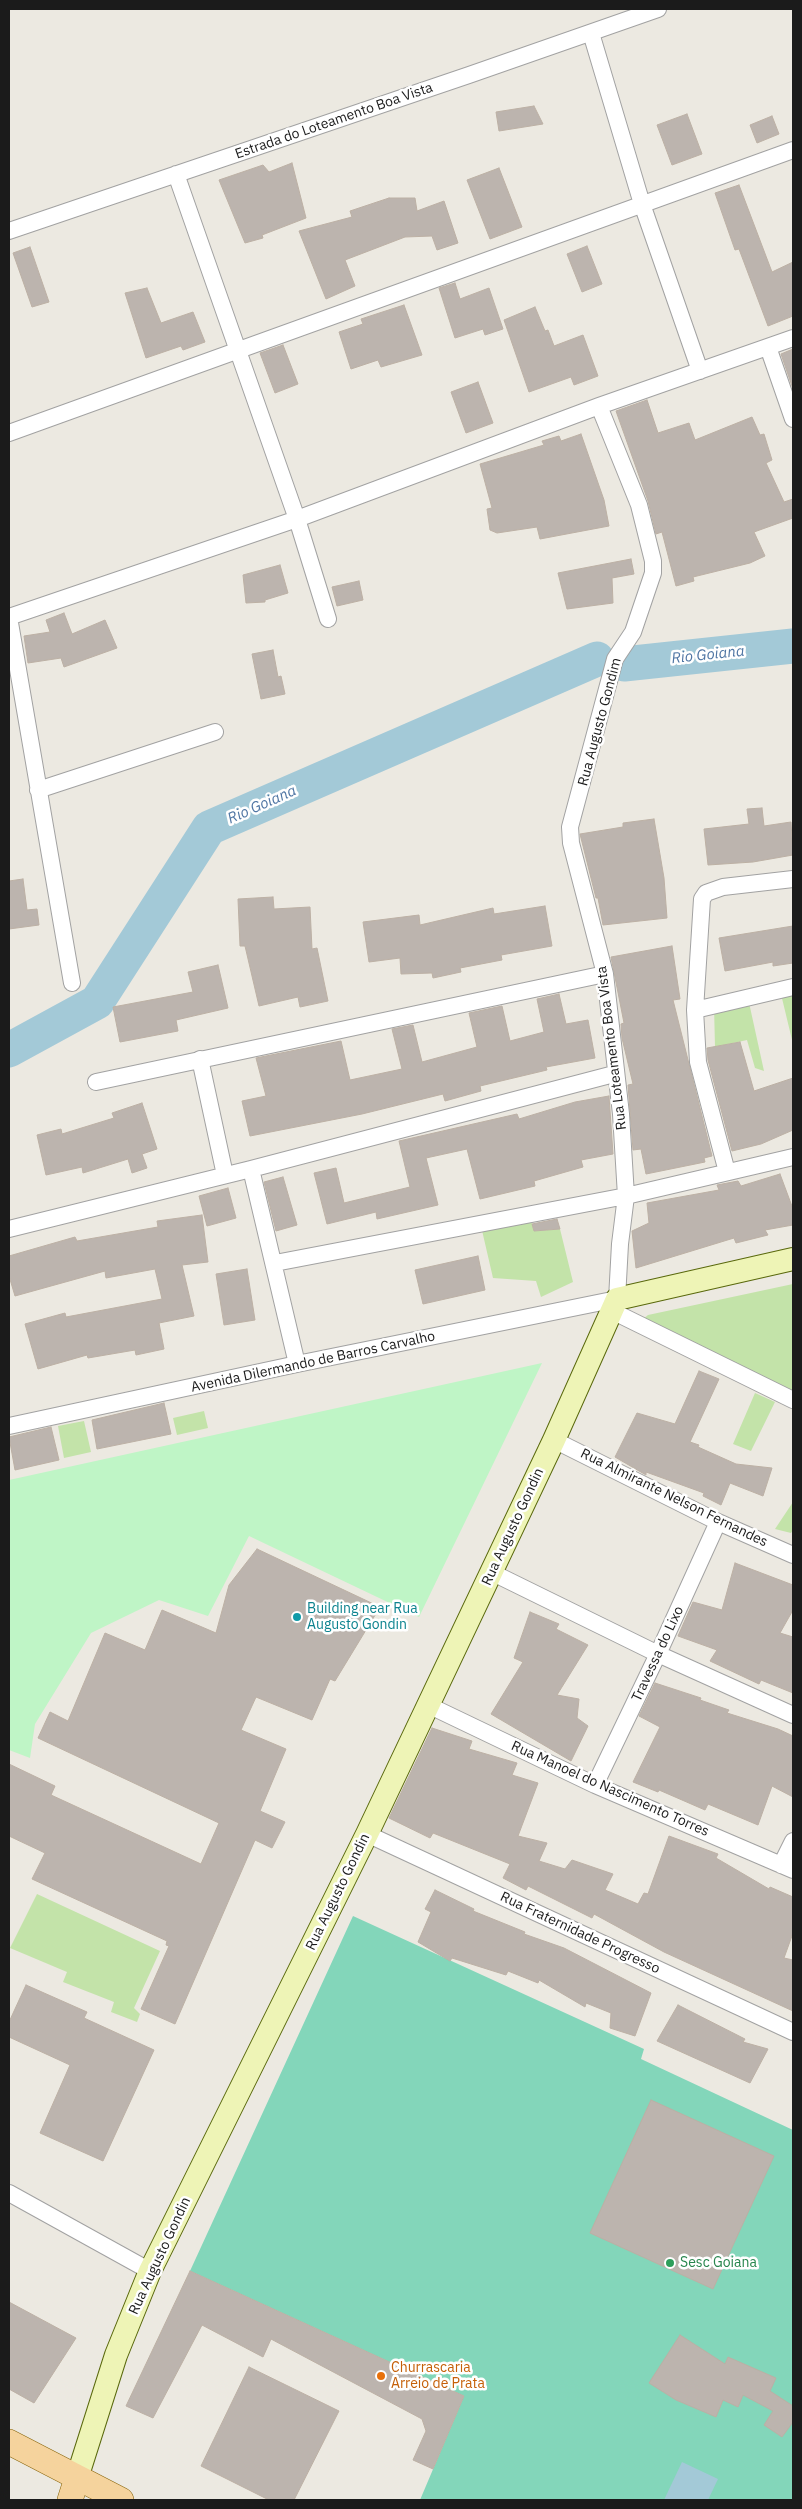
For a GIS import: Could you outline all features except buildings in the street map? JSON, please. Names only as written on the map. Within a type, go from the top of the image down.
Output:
[{"type":"main road","points":[[9,2442],[73,2489],[121,2500]]},
{"type":"street","name":"Estrada do Loteamento Boa Vista","points":[[9,231],[658,9]]},
{"type":"street","points":[[591,33],[642,204],[700,371]]},
{"type":"street","points":[[9,433],[793,150]]},
{"type":"street","points":[[176,174],[297,519],[328,619]]},
{"type":"street","points":[[72,983],[9,617],[297,519],[599,406],[793,338]]},
{"type":"street","points":[[768,347],[793,419]]},
{"type":"street","name":"Rua Augusto Gondim","points":[[571,843],[570,827],[615,659],[633,632],[653,573],[648,536],[639,506],[599,406]]},
{"type":"street","points":[[38,790],[216,732]]},
{"type":"street","name":"Rua Loteamento Boa Vista","points":[[571,843],[606,974],[614,1074],[621,1114],[626,1196],[614,1305]]},
{"type":"street","points":[[727,1172],[698,1062],[695,1010],[701,902],[704,894],[723,887],[793,879]]},
{"type":"street","points":[[96,1082],[606,974]]},
{"type":"street","points":[[695,1010],[793,987]]},
{"type":"street","points":[[200,1059],[224,1176]]},
{"type":"street","points":[[9,1229],[224,1176],[614,1074]]},
{"type":"street","points":[[275,1263],[626,1196],[793,1157]]},
{"type":"street","points":[[251,1169],[275,1263],[297,1364]]},
{"type":"street","points":[[614,1305],[793,1259]]},
{"type":"street","points":[[614,1305],[793,1400]]},
{"type":"street","name":"Avenida Dilermando de Barros Carvalho","points":[[9,1426],[297,1364],[614,1305]]},
{"type":"street","name":"Rua Augusto Gondin","points":[[73,2489],[116,2355],[150,2271],[367,1834],[554,1440],[614,1305]]},
{"type":"street","name":"Rua Almirante Nelson Fernandes","points":[[554,1440],[718,1522],[793,1555]]},
{"type":"street","name":"Travessa do Lixo","points":[[595,1785],[658,1654],[718,1522]]},
{"type":"street","points":[[492,1572],[658,1654],[793,1715]]},
{"type":"street","name":"Rua Manoel do Nascimento Torres","points":[[428,1705],[595,1785],[787,1867]]},
{"type":"street","name":"Rua Fraternidade Progresso","points":[[367,1834],[793,2032]]},
{"type":"street","points":[[787,1867],[793,1841]]},
{"type":"street","points":[[9,2193],[150,2271]]},
{"type":"green space","points":[[793,987],[793,1044],[780,990]]},
{"type":"green space","points":[[748,998],[764,1071],[755,1068],[747,1040],[715,1047],[714,1006]]},
{"type":"green space","points":[[530,1216],[534,1231],[560,1229],[573,1282],[541,1297],[536,1281],[493,1278],[481,1226]]},
{"type":"green space","points":[[793,1284],[793,1394],[642,1320],[648,1315]]},
{"type":"green space","points":[[542,1363],[419,1617],[249,1536],[208,1616],[159,1600],[91,1633],[35,1724],[30,1758],[9,1750],[9,1480]]},
{"type":"green space","points":[[755,1393],[775,1402],[751,1451],[733,1444]]},
{"type":"green space","points":[[204,1411],[208,1428],[177,1435],[173,1418]]},
{"type":"green space","points":[[84,1421],[91,1452],[64,1458],[58,1426]]},
{"type":"green space","points":[[793,1502],[793,1530],[791,1533],[775,1529]]},
{"type":"green space","points":[[37,1894],[160,1951],[134,2008],[140,2014],[137,2022],[111,2012],[114,2002],[63,1982],[67,1972],[10,1948]]},
{"type":"green space","points":[[353,1916],[644,2049],[641,2059],[793,2130],[793,2500],[420,2500],[464,2396],[190,2271]]},
{"type":"water","points":[[682,2462],[718,2479],[708,2500],[664,2500]]},
{"type":"waterway","name":"Rio Goiana","points":[[624,664],[793,646]]},
{"type":"waterway","name":"Rio Goiana","points":[[9,1050],[97,1002],[209,828],[597,659]]},
{"type":"place","name":"Building near Rua Augusto Gondin","points":[[297,1617]]},
{"type":"place","name":"Sesc Goiana","points":[[670,2263]]},
{"type":"place","name":"Churrascaria Arreio de Prata","points":[[381,2376]]}]
